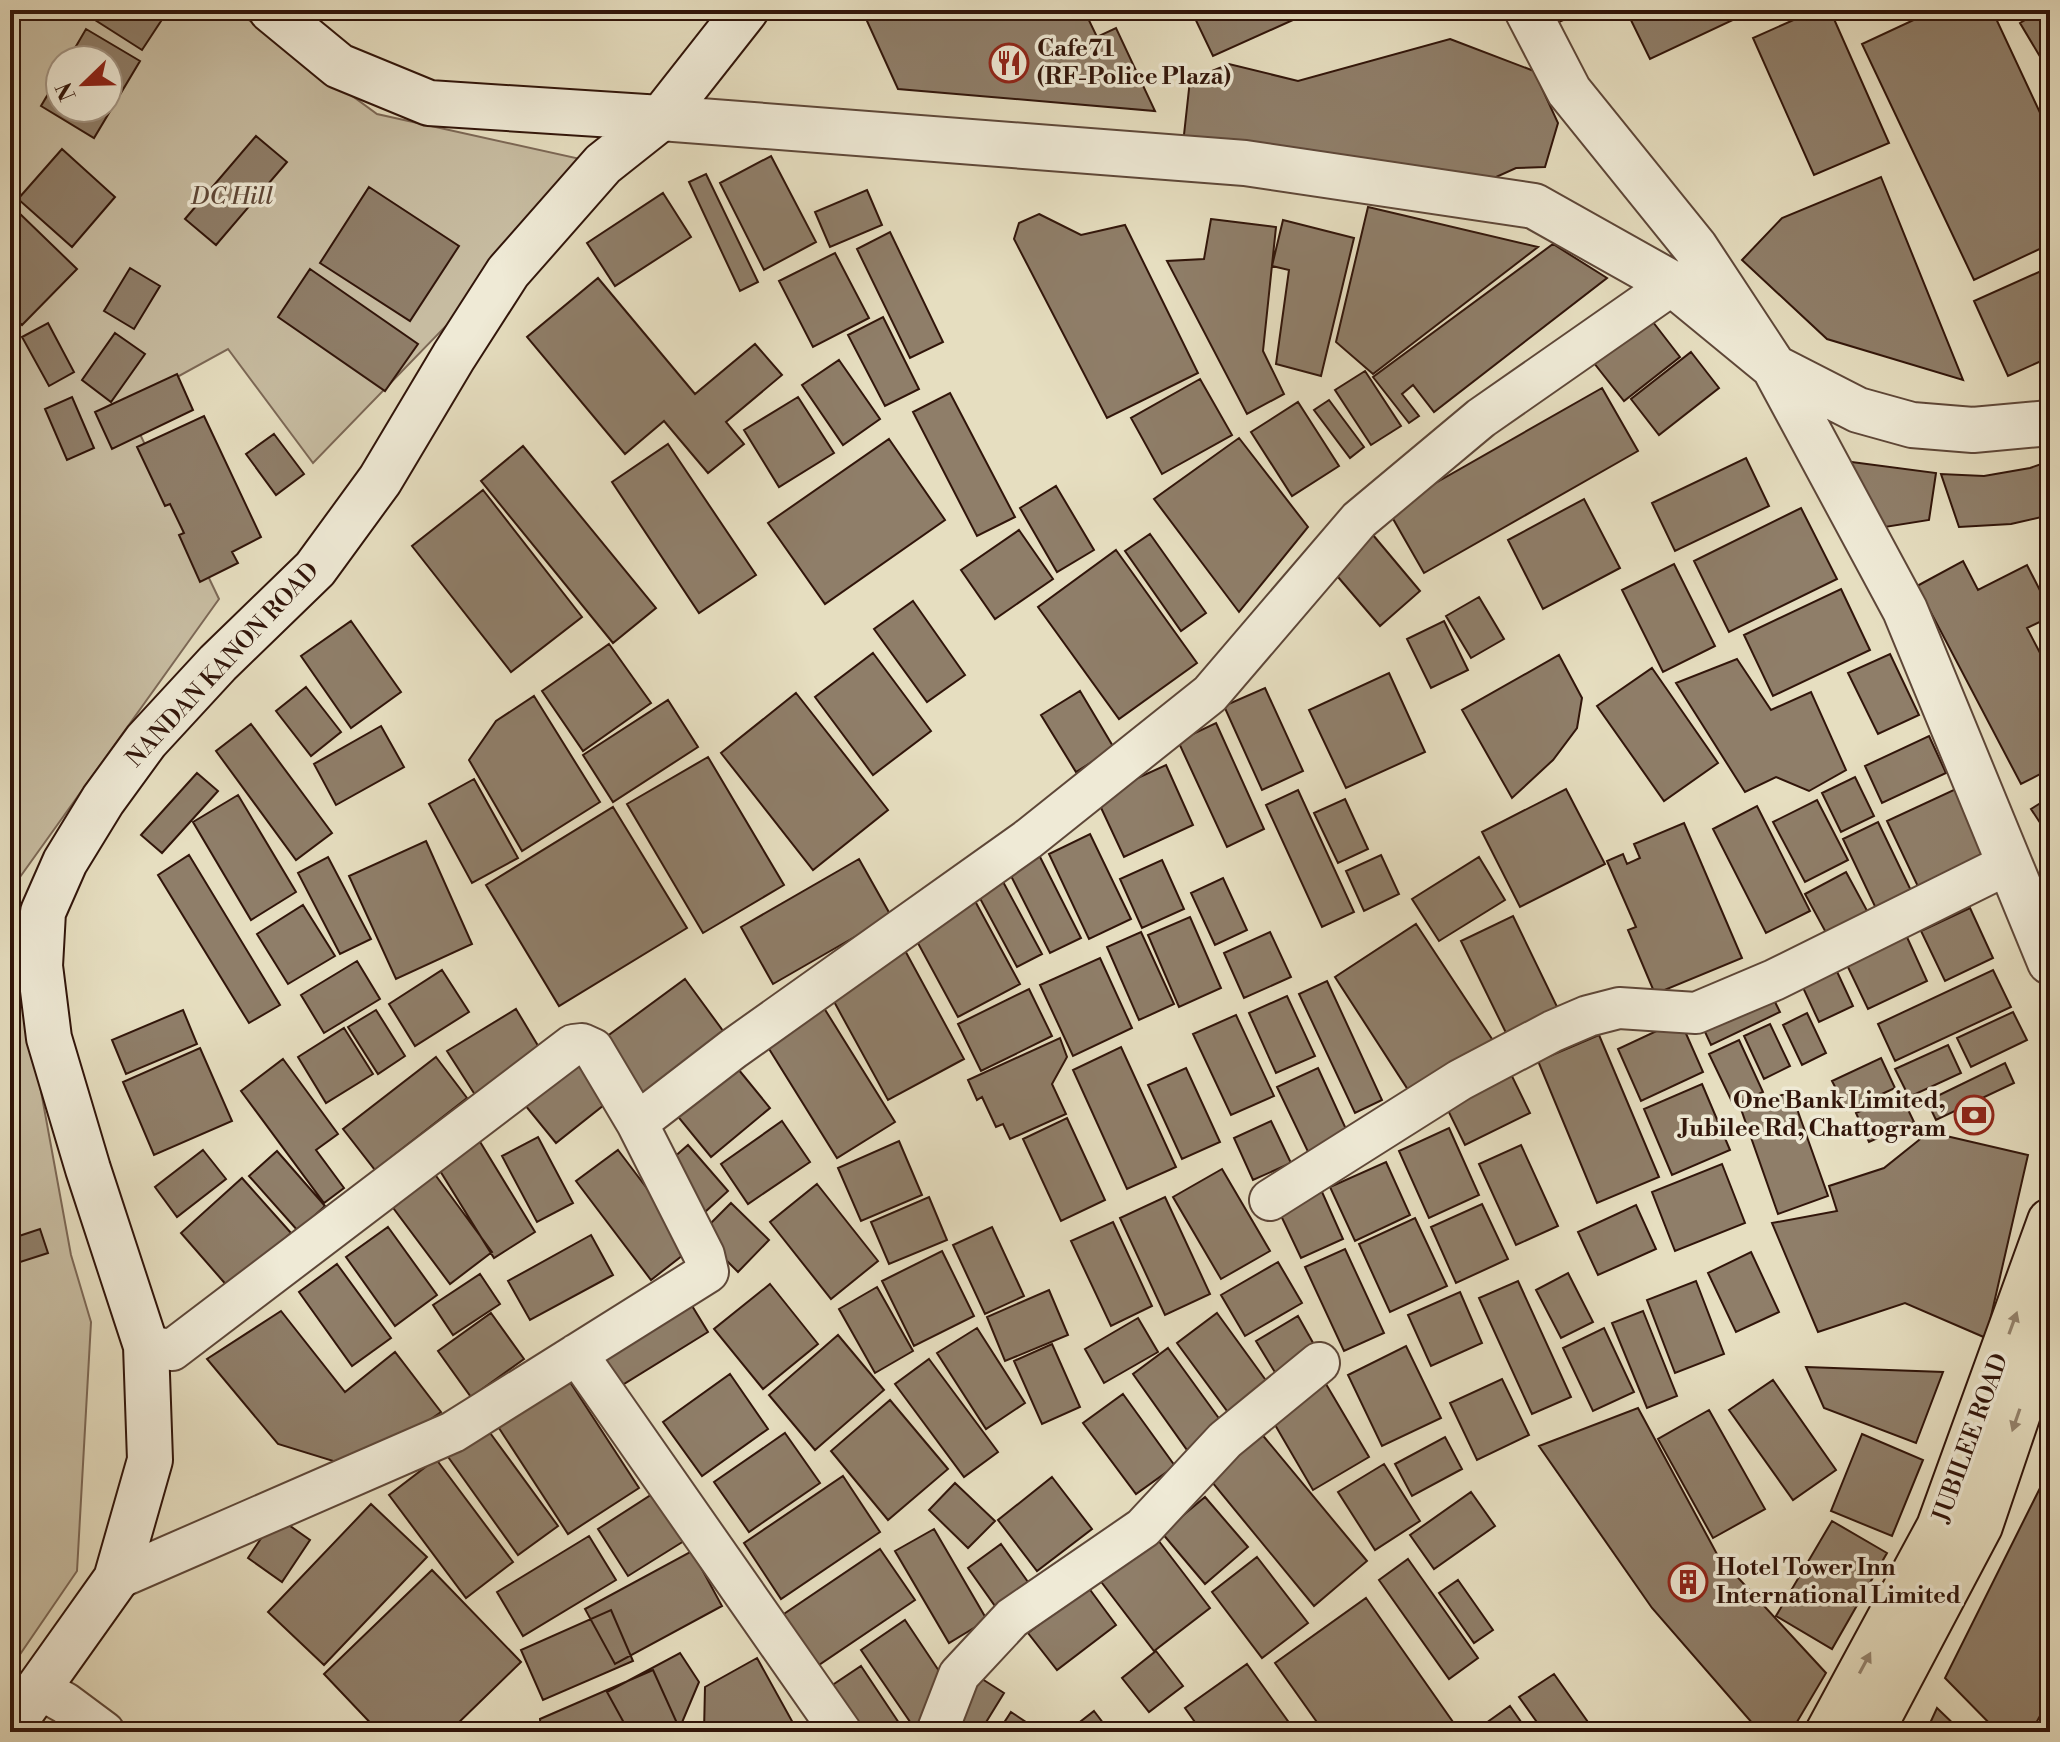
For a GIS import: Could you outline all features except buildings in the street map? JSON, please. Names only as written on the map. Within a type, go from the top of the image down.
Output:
[{"type":"main road","name":"JUBILEE ROAD","points":[[1828,1732],[1939,1527],[2050,1221]]},
{"type":"main road","points":[[1871,1732],[1980,1526],[2050,1319]]},
{"type":"street","points":[[271,10],[339,66],[429,103],[1245,163],[1534,206],[1673,284],[1774,367],[1858,410],[1912,425],[1973,430],[2050,423]]},
{"type":"street","name":"NANDAN KANON ROAD","points":[[10,1728],[116,1579],[150,1460],[146,1346],[49,1038],[40,966],[43,912],[65,862],[103,800],[146,741],[218,663],[315,569],[371,493],[508,272],[603,164],[661,118],[746,10]]},
{"type":"street","points":[[1527,10],[1569,91],[1695,247],[1774,367],[1905,610],[2050,962]]},
{"type":"street","points":[[637,1123],[733,1049],[1027,840],[1210,694],[1359,520],[1481,418],[1673,284]]},
{"type":"street","points":[[1270,1200],[1460,1080],[1553,1031],[1588,1016],[1619,1008],[1696,1013],[1774,980],[2010,863]]},
{"type":"street","points":[[116,1579],[453,1432],[708,1272],[704,1255],[637,1123],[593,1049],[582,1044],[573,1045],[172,1350],[146,1346]]},
{"type":"street","points":[[577,1354],[841,1732]]},
{"type":"street","points":[[937,1732],[959,1675],[1012,1618],[1143,1528],[1225,1440],[1319,1363]]},
{"type":"street","points":[[38,1688],[65,1703],[104,1732]]},
{"type":"green space","name":"DC Hill","points":[[10,10],[235,10],[377,114],[603,164],[313,463],[228,349],[126,405],[219,599],[10,891]]},
{"type":"green space","points":[[10,922],[71,1255],[91,1322],[77,1571],[10,1669]]},
{"type":"place","name":"Cafe71 (RF-Police Plaza)","points":[[1009,63]]},
{"type":"place","name":"One Bank Limited, Jubilee Rd, Chattogram","points":[[1974,1115]]},
{"type":"place","name":"Hotel Tower Inn International Limited","points":[[1688,1582]]}]
